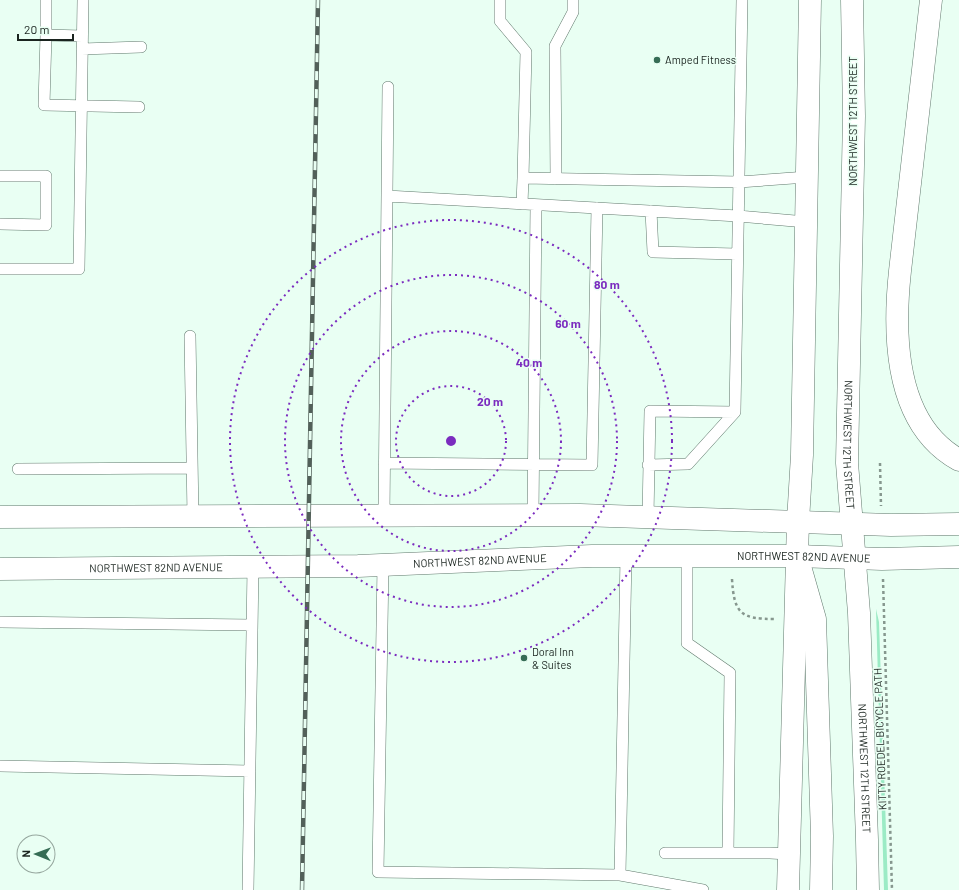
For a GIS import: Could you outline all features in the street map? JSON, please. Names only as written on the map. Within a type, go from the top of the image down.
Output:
[{"type":"main road","points":[[788,890],[798,521],[802,455],[810,0]]},
{"type":"main road","name":"NORTHWEST 12TH STREET","points":[[852,0],[854,116],[847,463],[860,620],[868,890]]},
{"type":"main road","points":[[931,0],[900,271],[896,314],[897,338],[902,375],[910,401],[916,414],[925,429],[940,447],[951,456],[959,460]]},
{"type":"main road","points":[[0,517],[533,515],[798,521],[891,525],[959,524]]},
{"type":"main road","name":"NORTHWEST 82ND AVENUE","points":[[0,568],[383,565],[552,557],[626,556],[797,556],[856,558],[959,557]]},
{"type":"main road","points":[[797,556],[815,619],[822,836],[821,890]]},
{"type":"lane","points":[[46,0],[44,105],[81,107],[140,107]]},
{"type":"lane","points":[[0,269],[78,269],[83,0]]},
{"type":"lane","points":[[500,0],[500,21],[526,52],[522,204]]},
{"type":"lane","points":[[556,179],[555,46],[573,12],[573,0]]},
{"type":"lane","points":[[648,465],[688,464],[735,412],[742,0]]},
{"type":"lane","points":[[46,35],[82,36]]},
{"type":"lane","points":[[82,49],[141,47]]},
{"type":"lane","points":[[384,516],[388,87]]},
{"type":"lane","points":[[0,176],[46,176],[46,224],[0,224]]},
{"type":"lane","points":[[522,178],[739,182],[807,177]]},
{"type":"lane","points":[[387,196],[738,216],[806,222]]},
{"type":"lane","points":[[533,515],[536,204]]},
{"type":"lane","points":[[384,463],[592,465],[597,208]]},
{"type":"lane","points":[[651,211],[653,252],[738,254]]},
{"type":"lane","points":[[190,336],[193,516]]},
{"type":"lane","points":[[648,517],[650,412],[735,412]]},
{"type":"lane","points":[[18,469],[192,468]]},
{"type":"lane","points":[[620,876],[626,556]]},
{"type":"lane","points":[[687,556],[687,643],[730,673],[728,853]]},
{"type":"lane","points":[[383,565],[378,872],[620,876],[703,890]]},
{"type":"lane","points":[[248,890],[253,567]]},
{"type":"lane","points":[[0,622],[252,625]]},
{"type":"lane","points":[[0,766],[250,772]]},
{"type":"lane","points":[[665,853],[788,854]]},
{"type":"path","points":[[880,463],[881,501]]},
{"type":"path","points":[[732,579],[733,594],[740,612],[746,616],[756,619],[775,620]]},
{"type":"path","name":"KITTY ROEDEL BICYCLE PATH","points":[[883,587],[892,890]]},
{"type":"green space","points":[[876,609],[879,622],[888,890],[884,890]]},
{"type":"railway","points":[[302,890],[318,0]]},
{"type":"place","name":"Amped Fitness","points":[[657,60]]},
{"type":"place","name":"Doral Inn & Suites","points":[[524,658]]}]
